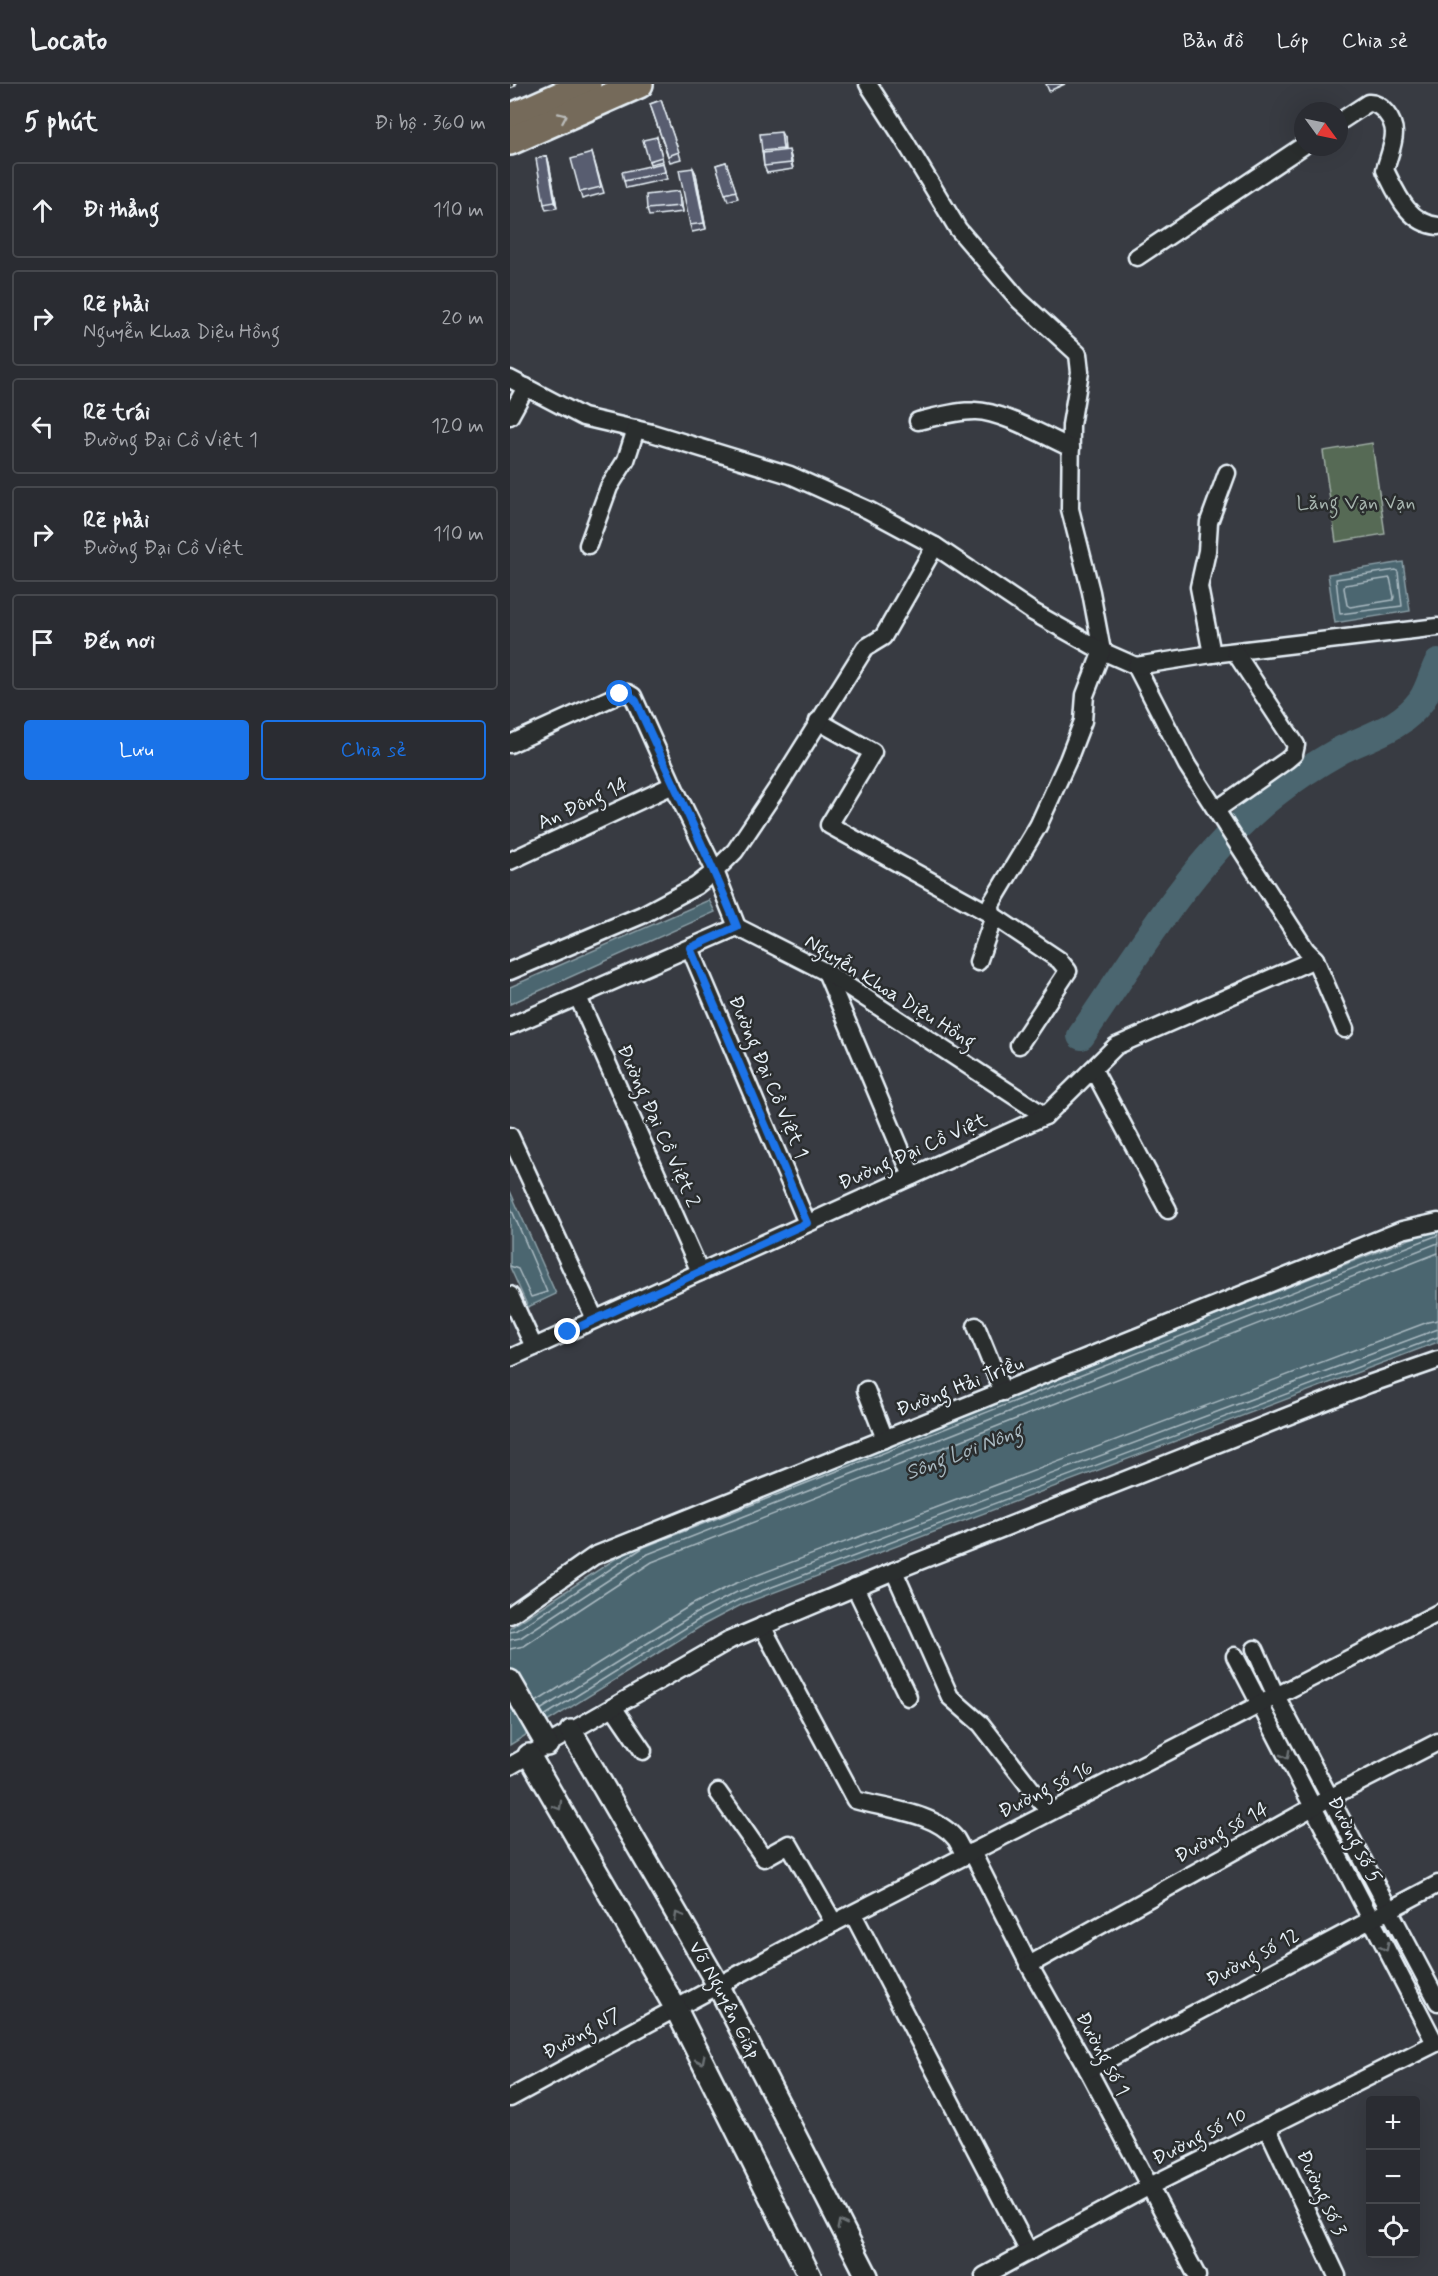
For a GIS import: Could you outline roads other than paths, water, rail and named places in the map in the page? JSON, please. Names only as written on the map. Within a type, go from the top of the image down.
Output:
[{"type":"main road","points":[[515,127],[587,84]]},
{"type":"main road","points":[[515,127],[639,84]]},
{"type":"street","points":[[868,84],[958,229],[1019,300],[1078,354],[1080,372],[1071,425],[1070,509],[1091,592],[1102,651],[1085,694],[1083,721],[1068,760],[1038,826],[991,904],[992,922],[978,962]]},
{"type":"street","points":[[1348,116],[1372,102],[1384,110],[1394,131],[1385,170],[1411,215],[1426,225],[1438,226]]},
{"type":"street","points":[[1137,258],[1294,152]]},
{"type":"street","points":[[510,379],[583,417],[636,429],[790,476],[868,510],[935,546],[1033,612],[1102,651],[1136,666],[1212,654],[1438,627]]},
{"type":"street","points":[[510,416],[526,387]]},
{"type":"street","points":[[918,421],[976,410],[993,414],[1071,448]]},
{"type":"street","points":[[588,545],[609,488],[626,460],[636,429]]},
{"type":"street","points":[[1212,654],[1199,587],[1207,551],[1209,522],[1227,472]]},
{"type":"street","points":[[510,971],[642,915],[696,886],[735,851],[865,648],[883,637],[935,546]]},
{"type":"street","points":[[1220,815],[1294,754],[1296,745],[1235,652]]},
{"type":"street","points":[[1136,666],[1187,765],[1306,950],[1315,959],[1345,1029]]},
{"type":"street","points":[[510,744],[620,694],[628,693],[636,701],[673,785],[715,871],[737,927],[510,1026]]},
{"type":"street","points":[[818,721],[873,752],[829,825],[992,915],[1059,960],[1068,971],[1019,1045]]},
{"type":"street","name":"An Đông 14","points":[[510,861],[673,785]]},
{"type":"street","name":"Nguyễn Khoa Diệu Hồng","points":[[737,927],[826,972],[1045,1116]]},
{"type":"street","name":"Đường Đại Cồ Việt 1","points":[[690,948],[807,1223]]},
{"type":"street","name":"Đường Đại Cồ Việt","points":[[510,1358],[1045,1116],[1116,1046],[1315,959]]},
{"type":"street","points":[[826,972],[912,1176]]},
{"type":"street","name":"Đường Đại Cồ Việt 2","points":[[578,997],[700,1272]]},
{"type":"street","points":[[1093,1069],[1168,1210]]},
{"type":"street","points":[[510,1136],[596,1319]]},
{"type":"street","name":"Đường Hải Triều","points":[[510,1615],[594,1556],[1402,1230],[1438,1222]]},
{"type":"street","points":[[510,1295],[534,1347]]},
{"type":"street","points":[[976,1326],[1003,1392]]},
{"type":"street","points":[[510,1766],[538,1743],[571,1731],[730,1640],[762,1626],[894,1571],[1369,1384],[1438,1360]]},
{"type":"street","points":[[866,1390],[885,1439]]},
{"type":"street","points":[[894,1571],[950,1697],[981,1724],[1049,1812]]},
{"type":"street","points":[[855,1587],[908,1697]]},
{"type":"street","name":"Đường số 16","points":[[675,2007],[1438,1613]]},
{"type":"street","name":"Đường số 1","points":[[762,1626],[855,1800],[915,1814],[940,1826],[969,1854],[1088,2070],[1197,2276]]},
{"type":"street","name":"Đường số 5","points":[[1255,1649],[1276,1696],[1438,2002]]},
{"type":"street","name":"Đường số 5","points":[[1235,1656],[1436,2042]]},
{"type":"street","points":[[510,1681],[538,1743],[675,2007],[810,2276]]},
{"type":"street","points":[[613,1707],[643,1750]]},
{"type":"street","name":"Võ Nguyên Giáp","points":[[571,1731],[718,1985],[867,2276]]},
{"type":"street","name":"Đường số 14","points":[[1029,1965],[1331,1797],[1438,1742]]},
{"type":"street","points":[[718,1792],[764,1858],[789,1844],[834,1923]]},
{"type":"street","name":"Đường số 12","points":[[1088,2070],[1438,1884]]},
{"type":"street","points":[[853,1914],[1029,2252]]},
{"type":"street","name":"Đường N7","points":[[510,2098],[675,2007]]},
{"type":"street","name":"Đường số 10","points":[[984,2276],[1148,2187],[1436,2042]]},
{"type":"street","name":"Đường số 3","points":[[1267,2127],[1337,2276]]},
{"type":"water","points":[[1403,562],[1410,611],[1335,623],[1328,574]]},
{"type":"water","points":[[709,900],[715,912],[510,1004],[510,987]]},
{"type":"water","points":[[510,1191],[556,1294],[528,1307],[510,1267]]},
{"type":"water","name":"Sông Lợi Nông","points":[[1438,1228],[1438,1342],[743,1604],[703,1625],[510,1745],[510,1628],[641,1542]]},
{"type":"waterway","points":[[1081,1036],[1168,908],[1217,848],[1273,795],[1315,765],[1394,725],[1413,711],[1424,697],[1438,663]]},
{"type":"park label","name":"Lăng Vạn Vạn","points":[[1356,503]]}]
